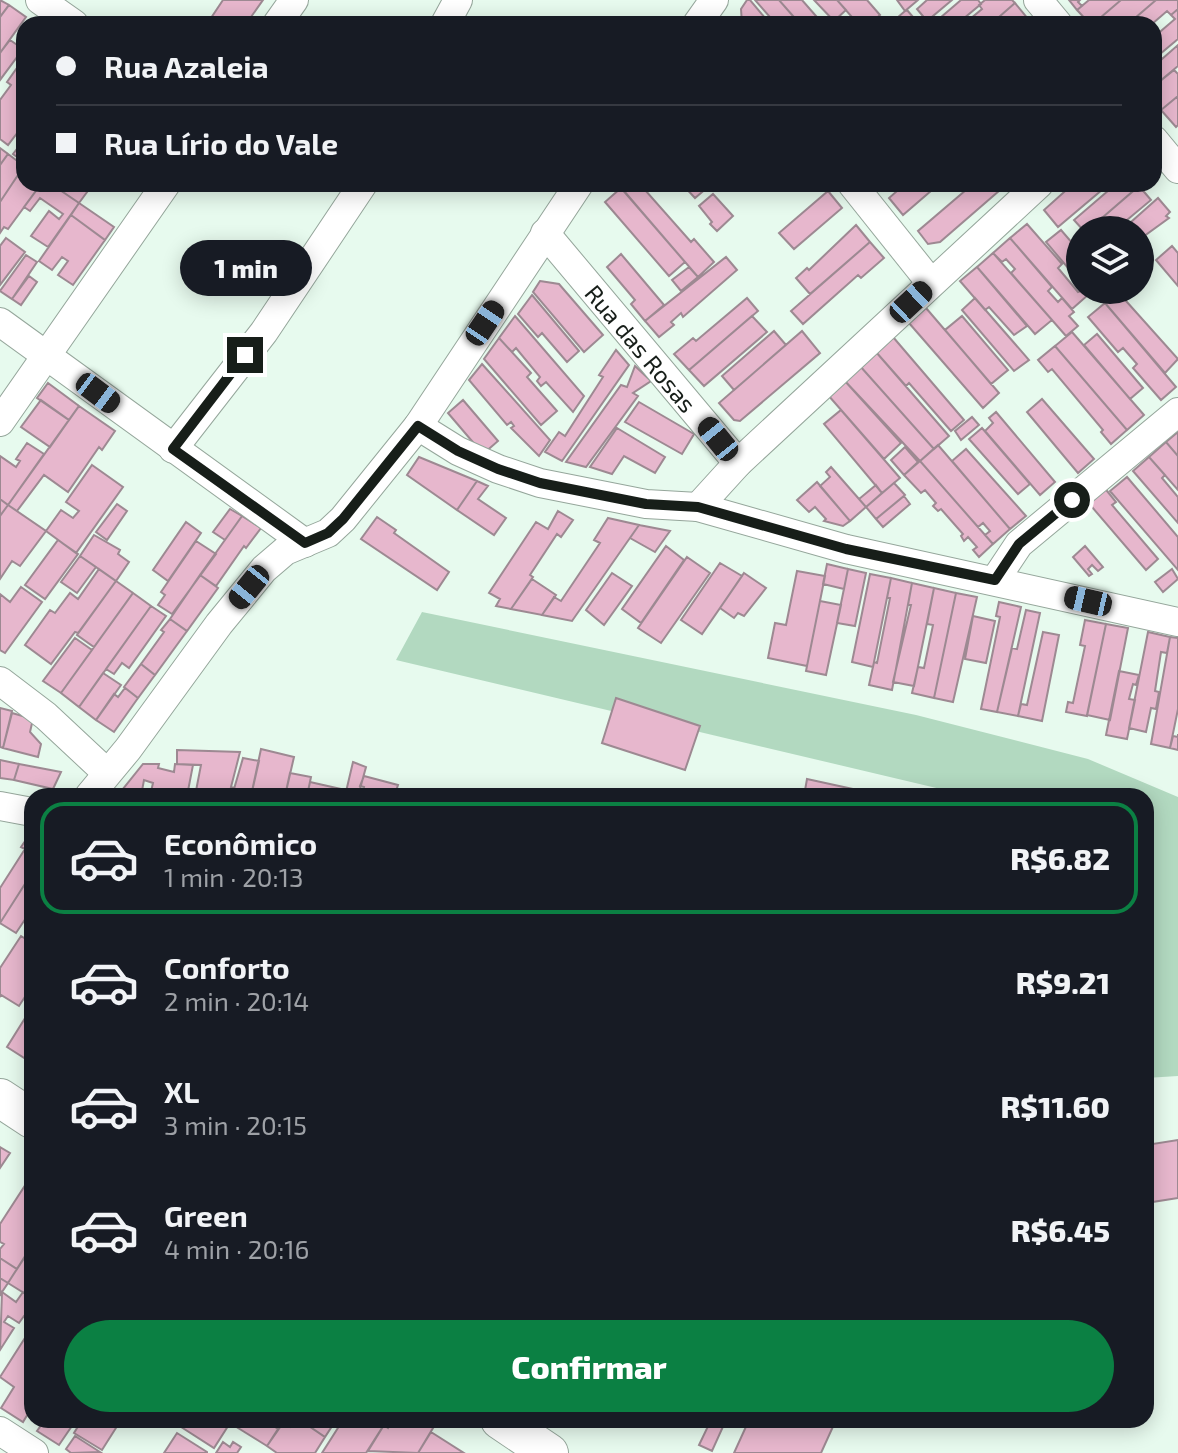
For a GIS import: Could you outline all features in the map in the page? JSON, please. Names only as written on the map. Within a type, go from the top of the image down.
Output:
[{"type":"main road","points":[[0,1098],[24,1114]]},
{"type":"main road","points":[[512,1428],[549,1453]]},
{"type":"street","points":[[40,0],[63,16]]},
{"type":"street","points":[[1038,0],[1051,16]]},
{"type":"street","points":[[1162,150],[1178,169]]},
{"type":"street","points":[[0,422],[161,192]]},
{"type":"street","points":[[173,449],[264,332],[358,192]]},
{"type":"street","points":[[95,788],[264,569],[285,551],[328,533],[343,519],[418,426],[573,192]]},
{"type":"street","points":[[858,192],[931,283]]},
{"type":"street","points":[[698,507],[738,463],[1030,192]]},
{"type":"street","name":"Rua das Rosas","points":[[545,233],[738,463]]},
{"type":"street","points":[[0,322],[305,543]]},
{"type":"street","points":[[995,580],[1019,544],[1178,412]]},
{"type":"street","points":[[418,426],[458,451],[540,483],[646,504],[698,507],[846,549],[1178,622]]},
{"type":"street","points":[[0,681],[46,716],[107,773]]},
{"type":"street","points":[[0,806],[24,810]]},
{"type":"street","points":[[0,1431],[34,1453]]},
{"type":"green space","points":[[422,612],[916,715],[1088,759],[1178,797],[1178,1076],[1154,1078],[1154,788],[936,788],[396,660]]},
{"type":"building","points":[[0,0],[9,5],[0,17]]},
{"type":"building","points":[[223,0],[263,0],[252,16],[212,16]]},
{"type":"building","points":[[750,0],[763,16],[741,16],[741,9]]},
{"type":"building","points":[[755,0],[779,0],[793,16],[769,16]]},
{"type":"building","points":[[779,0],[802,0],[816,16],[793,16]]},
{"type":"building","points":[[814,0],[837,0],[846,10],[839,16],[829,16]]},
{"type":"building","points":[[837,0],[867,0],[880,15],[879,16],[851,16]]},
{"type":"building","points":[[897,0],[918,0],[905,11]]},
{"type":"building","points":[[927,0],[952,0],[933,16],[923,16],[917,9]]},
{"type":"building","points":[[961,0],[978,0],[981,4],[967,16],[942,16]]},
{"type":"building","points":[[985,0],[1012,0],[1015,3],[1000,16],[974,16],[982,9],[979,5]]},
{"type":"building","points":[[1069,0],[1080,0],[1078,2],[1082,6],[1077,10]]},
{"type":"building","points":[[1089,0],[1121,0],[1102,16],[1083,16],[1077,10]]},
{"type":"building","points":[[1121,0],[1156,0],[1137,16],[1102,16]]},
{"type":"building","points":[[1156,0],[1178,0],[1178,9],[1171,15],[1167,11],[1161,16],[1137,16]]},
{"type":"building","points":[[1015,3],[1026,16],[1000,16]]},
{"type":"building","points":[[9,5],[25,16],[16,16],[16,31],[0,53],[0,17]]},
{"type":"building","points":[[1178,9],[1178,39],[1162,52],[1162,30],[1175,19],[1171,15]]},
{"type":"building","points":[[907,10],[912,16],[899,16]]},
{"type":"building","points":[[10,40],[16,44],[16,58],[0,80],[0,53]]},
{"type":"building","points":[[1178,45],[1178,66],[1162,79],[1162,59]]},
{"type":"building","points":[[16,69],[16,134],[8,145],[0,139],[0,100],[11,85],[7,82]]},
{"type":"building","points":[[1174,70],[1178,74],[1178,96],[1162,109],[1162,80]]},
{"type":"building","points":[[1178,96],[1176,127],[1162,111]]},
{"type":"building","points":[[0,148],[8,154],[0,165]]},
{"type":"building","points":[[8,154],[16,160],[16,178],[0,202],[0,165]]},
{"type":"building","points":[[16,178],[16,192],[35,192],[8,229],[4,227],[0,233],[0,202]]},
{"type":"building","points":[[35,192],[63,192],[79,203],[48,247],[31,236],[49,211],[59,219],[63,214],[40,198],[30,211],[24,207]]},
{"type":"building","points":[[63,192],[87,192],[79,203]]},
{"type":"building","points":[[616,192],[624,192],[685,262],[669,276],[605,202]]},
{"type":"building","points":[[625,192],[647,192],[691,242],[694,239],[714,262],[698,277]]},
{"type":"building","points":[[827,192],[842,208],[794,249],[779,233]]},
{"type":"building","points":[[896,192],[930,192],[903,215],[889,198]]},
{"type":"building","points":[[964,192],[998,192],[940,242],[928,244],[918,231]]},
{"type":"building","points":[[1064,192],[1100,192],[1071,216],[1066,216],[1066,220],[1058,227],[1044,210]]},
{"type":"building","points":[[1107,192],[1132,192],[1104,216],[1079,216]]},
{"type":"building","points":[[1132,192],[1144,192],[1151,200],[1132,216],[1104,216]]},
{"type":"building","points":[[713,194],[733,216],[717,231],[699,206]]},
{"type":"building","points":[[1158,198],[1170,212],[1166,216],[1169,218],[1154,229],[1154,216],[1138,216]]},
{"type":"building","points":[[79,203],[114,227],[105,240],[71,215]]},
{"type":"building","points":[[71,215],[105,240],[73,285],[58,275],[68,261],[62,257],[52,270],[39,261]]},
{"type":"building","points":[[1027,224],[1062,264],[1058,268],[1066,278],[1066,302],[1010,238]]},
{"type":"building","points":[[856,225],[870,242],[810,294],[796,278],[807,268],[809,270]]},
{"type":"building","points":[[1061,230],[1066,236],[1066,266],[1046,242]]},
{"type":"building","points":[[6,238],[25,252],[0,285],[0,246]]},
{"type":"building","points":[[1010,238],[1052,287],[1048,291],[1058,302],[1062,298],[1074,312],[1069,316],[1078,326],[1066,336],[1011,273],[1015,269],[1006,259],[1002,262],[993,253]]},
{"type":"building","points":[[870,242],[884,258],[861,278],[858,275],[803,324],[791,311]]},
{"type":"building","points":[[1172,246],[1178,253],[1178,286],[1156,260]]},
{"type":"building","points":[[993,253],[1052,320],[1035,334],[977,267]]},
{"type":"building","points":[[621,254],[664,305],[645,321],[631,304],[635,300],[607,267]]},
{"type":"building","points":[[26,255],[37,262],[12,299],[0,291]]},
{"type":"building","points":[[726,257],[737,270],[683,317],[681,313],[671,322],[674,325],[659,337],[645,321]]},
{"type":"building","points":[[689,267],[698,277],[681,291],[672,280]]},
{"type":"building","points":[[977,267],[1027,326],[1014,335],[989,307],[985,310],[960,281]]},
{"type":"building","points":[[29,276],[37,282],[21,305],[12,299]]},
{"type":"building","points":[[540,281],[559,284],[603,335],[584,352],[533,292]]},
{"type":"building","points":[[532,295],[579,351],[567,362],[542,333],[538,337],[518,314]]},
{"type":"building","points":[[747,298],[758,311],[689,370],[674,354],[693,338],[696,341]]},
{"type":"building","points":[[975,298],[1029,360],[1014,371],[962,310]]},
{"type":"building","points":[[1106,304],[1129,304],[1178,359],[1165,373]]},
{"type":"building","points":[[1106,304],[1176,387],[1161,400],[1133,368],[1137,364],[1123,348],[1118,352],[1088,317]]},
{"type":"building","points":[[926,308],[999,393],[983,408],[909,323]]},
{"type":"building","points":[[515,316],[584,396],[573,412],[546,382],[541,386],[537,381],[540,377],[516,348],[512,352],[499,338]]},
{"type":"building","points":[[752,316],[767,332],[704,386],[689,370]]},
{"type":"building","points":[[962,316],[1008,370],[991,384],[945,330]]},
{"type":"building","points":[[774,331],[786,345],[734,390],[722,376]]},
{"type":"building","points":[[802,331],[820,353],[740,421],[734,420],[719,403]]},
{"type":"building","points":[[1072,332],[1144,415],[1127,430],[1055,346]]},
{"type":"building","points":[[1097,334],[1143,388],[1130,399],[1084,345]]},
{"type":"building","points":[[893,337],[964,420],[951,431],[909,383],[906,386],[876,352]]},
{"type":"building","points":[[499,338],[531,373],[527,377],[557,411],[541,425],[484,359]]},
{"type":"building","points":[[1055,346],[1127,430],[1111,444],[1052,369],[1048,372],[1038,360]]},
{"type":"building","points":[[616,350],[629,365],[562,461],[545,452],[559,432],[565,436],[603,377],[599,375]]},
{"type":"building","points":[[876,352],[949,436],[934,449],[860,366]]},
{"type":"building","points":[[482,364],[550,440],[539,456],[511,428],[514,426],[511,422],[507,425],[469,380]]},
{"type":"building","points":[[635,366],[651,381],[633,393],[638,396],[586,467],[566,462],[621,385],[627,387]]},
{"type":"building","points":[[860,366],[934,449],[920,461],[844,380]]},
{"type":"building","points":[[844,380],[901,443],[884,459],[828,395]]},
{"type":"building","points":[[48,383],[79,406],[69,420],[37,398]]},
{"type":"building","points":[[1042,399],[1094,459],[1078,473],[1027,412]]},
{"type":"building","points":[[41,400],[69,420],[50,447],[21,427]]},
{"type":"building","points":[[463,400],[498,441],[483,454],[448,413]]},
{"type":"building","points":[[639,402],[694,434],[682,454],[625,422]]},
{"type":"building","points":[[79,406],[115,431],[102,450],[99,447],[68,492],[44,475],[17,511],[8,505]]},
{"type":"building","points":[[841,410],[900,478],[882,493],[824,424]]},
{"type":"building","points":[[996,412],[1055,482],[1040,495],[985,431],[993,423],[989,418]]},
{"type":"building","points":[[972,417],[979,425],[961,440],[955,431]]},
{"type":"building","points":[[617,428],[665,457],[655,473],[624,456],[612,474],[590,467]]},
{"type":"building","points":[[982,428],[1030,484],[1018,494],[969,439]]},
{"type":"building","points":[[1178,432],[1178,456],[1166,442]]},
{"type":"building","points":[[1166,442],[1178,456],[1178,490],[1149,457]]},
{"type":"building","points":[[27,443],[44,454],[8,505],[0,499],[0,456],[16,467],[20,461],[16,459]]},
{"type":"building","points":[[938,445],[1010,529],[993,544],[985,535],[990,531],[983,523],[978,527],[920,461]]},
{"type":"building","points":[[905,447],[918,462],[904,475],[891,460]]},
{"type":"building","points":[[966,449],[1026,516],[1010,529],[952,461]]},
{"type":"building","points":[[419,457],[477,481],[457,510],[407,475]]},
{"type":"building","points":[[1149,457],[1178,497],[1178,523],[1133,471]]},
{"type":"building","points":[[920,461],[993,544],[979,557],[973,550],[977,547],[968,537],[964,541],[963,534],[941,509],[938,511],[933,506],[936,503],[925,490],[921,493],[904,475]]},
{"type":"building","points":[[92,465],[123,487],[76,553],[46,531],[61,510],[73,518],[79,511],[66,502]]},
{"type":"building","points":[[831,467],[866,507],[850,521],[820,486],[830,477],[826,472]]},
{"type":"building","points":[[1127,477],[1178,537],[1178,570],[1110,491]]},
{"type":"building","points":[[477,481],[488,486],[478,499],[506,518],[494,535],[457,510]]},
{"type":"building","points":[[817,482],[850,521],[843,526],[824,521],[826,519],[815,507],[809,512],[797,500]]},
{"type":"building","points":[[894,483],[905,495],[876,519],[866,507]]},
{"type":"building","points":[[876,485],[882,493],[866,507],[859,499]]},
{"type":"building","points":[[1103,486],[1116,502],[1112,505],[1158,559],[1146,570],[1086,500]]},
{"type":"building","points":[[904,496],[910,504],[883,527],[876,519]]},
{"type":"building","points":[[0,499],[8,505],[0,516]]},
{"type":"building","points":[[117,504],[127,511],[107,540],[96,532]]},
{"type":"building","points":[[8,505],[46,531],[20,566],[12,561],[0,579],[0,516]]},
{"type":"building","points":[[230,509],[242,516],[225,540],[213,532]]},
{"type":"building","points":[[558,511],[573,520],[561,537],[557,534],[511,609],[496,606],[500,599],[489,593],[536,522],[548,529]]},
{"type":"building","points":[[242,516],[261,528],[216,586],[200,575]]},
{"type":"building","points":[[377,517],[449,572],[437,590],[361,539]]},
{"type":"building","points":[[608,518],[639,525],[572,621],[542,615],[554,597],[561,601],[600,543],[594,540]]},
{"type":"building","points":[[186,522],[201,533],[168,581],[153,570]]},
{"type":"building","points":[[639,525],[670,531],[655,552],[630,538]]},
{"type":"building","points":[[94,535],[120,550],[118,554],[129,562],[116,581],[80,556]]},
{"type":"building","points":[[58,540],[78,554],[45,599],[25,585]]},
{"type":"building","points":[[196,541],[216,554],[172,614],[158,605],[165,595],[161,592]]},
{"type":"building","points":[[666,546],[684,560],[641,623],[622,609]]},
{"type":"building","points":[[1085,546],[1103,567],[1098,571],[1092,565],[1088,569],[1092,574],[1089,576],[1073,557]]},
{"type":"building","points":[[80,556],[96,567],[77,593],[61,582]]},
{"type":"building","points":[[687,557],[710,573],[661,643],[638,628]]},
{"type":"building","points":[[720,563],[742,576],[702,634],[681,620]]},
{"type":"building","points":[[827,564],[848,569],[844,589],[823,584]]},
{"type":"building","points":[[99,569],[116,581],[51,664],[25,645],[50,610],[55,613],[70,593],[78,599]]},
{"type":"building","points":[[848,569],[866,573],[855,626],[837,623]]},
{"type":"building","points":[[1172,569],[1178,579],[1163,592],[1155,582]]},
{"type":"building","points":[[797,571],[825,576],[807,666],[768,658],[775,623],[786,625]]},
{"type":"building","points":[[612,573],[632,586],[604,625],[586,610]]},
{"type":"building","points":[[744,573],[766,588],[744,616],[738,613],[734,618],[720,608]]},
{"type":"building","points":[[870,574],[891,578],[873,667],[852,662]]},
{"type":"building","points":[[200,575],[218,588],[187,631],[170,619]]},
{"type":"building","points":[[891,578],[912,583],[892,690],[869,685],[874,662],[877,663]]},
{"type":"building","points":[[532,579],[556,595],[542,615],[511,609]]},
{"type":"building","points":[[116,581],[133,593],[94,647],[77,635]]},
{"type":"building","points":[[912,583],[934,588],[914,686],[893,682],[911,605],[908,605]]},
{"type":"building","points":[[21,587],[42,602],[5,653],[0,650],[0,594],[10,602]]},
{"type":"building","points":[[934,588],[956,593],[934,698],[912,693],[918,667],[924,668],[933,625],[927,624]]},
{"type":"building","points":[[133,593],[151,606],[79,707],[61,693]]},
{"type":"building","points":[[956,593],[977,597],[953,702],[934,698]]},
{"type":"building","points":[[820,601],[841,605],[826,675],[806,671]]},
{"type":"building","points":[[999,602],[1021,607],[997,712],[981,709],[1000,617],[996,616]]},
{"type":"building","points":[[151,606],[166,616],[129,668],[122,663],[114,674],[106,669]]},
{"type":"building","points":[[1026,610],[1040,613],[1018,716],[997,712],[1012,648],[1017,649]]},
{"type":"building","points":[[973,616],[995,621],[986,663],[965,659]]},
{"type":"building","points":[[170,619],[187,631],[155,675],[141,664]]},
{"type":"building","points":[[1085,620],[1106,624],[1087,716],[1066,712],[1068,702],[1073,703],[1085,646],[1080,645]]},
{"type":"building","points":[[1106,624],[1128,628],[1110,720],[1087,715]]},
{"type":"building","points":[[1043,632],[1059,635],[1042,721],[1018,716],[1021,704],[1027,705]]},
{"type":"building","points":[[1148,632],[1170,637],[1167,653],[1161,652],[1155,691],[1159,692],[1156,709],[1151,708],[1146,732],[1129,728]]},
{"type":"building","points":[[1170,637],[1178,638],[1178,709],[1170,748],[1151,744]]},
{"type":"building","points":[[75,638],[92,650],[61,693],[43,681]]},
{"type":"building","points":[[141,664],[155,675],[138,698],[124,687]]},
{"type":"building","points":[[1119,671],[1139,675],[1129,699],[1135,700],[1127,739],[1106,735]]},
{"type":"building","points":[[103,673],[121,685],[96,720],[79,707]]},
{"type":"building","points":[[125,688],[138,698],[114,732],[96,720],[114,694],[118,697]]},
{"type":"building","points":[[616,698],[700,726],[685,770],[602,743]]},
{"type":"building","points":[[0,708],[12,711],[3,748],[0,747]]},
{"type":"building","points":[[12,713],[33,719],[30,732],[41,744],[38,757],[3,748]]},
{"type":"building","points":[[1173,736],[1178,737],[1178,750],[1170,748]]},
{"type":"building","points":[[261,749],[294,757],[287,788],[253,788]]},
{"type":"building","points":[[177,750],[240,752],[231,787],[234,788],[197,788],[201,765],[177,764]]},
{"type":"building","points":[[243,758],[259,761],[253,788],[234,788]]},
{"type":"building","points":[[0,760],[19,764],[14,780],[0,778]]},
{"type":"building","points":[[353,762],[366,767],[360,788],[347,788]]},
{"type":"building","points":[[19,764],[61,772],[53,788],[14,780]]},
{"type":"building","points":[[143,764],[159,764],[158,768],[174,772],[175,764],[193,765],[189,788],[152,788],[153,783],[144,780],[142,788],[124,788]]},
{"type":"building","points":[[290,773],[311,777],[309,788],[287,788]]},
{"type":"building","points":[[364,776],[398,785],[397,788],[360,786]]},
{"type":"building","points":[[807,779],[848,788],[805,788]]},
{"type":"building","points":[[310,782],[337,788],[309,788]]},
{"type":"building","points":[[24,851],[24,886],[0,923],[0,888]]},
{"type":"building","points":[[24,886],[24,921],[16,933],[0,923]]},
{"type":"building","points":[[21,936],[24,938],[24,998],[19,1006],[0,997],[0,968]]},
{"type":"building","points":[[24,1020],[24,1058],[7,1047]]},
{"type":"building","points":[[1178,1140],[1178,1198],[1154,1202],[1154,1144]]},
{"type":"building","points":[[0,1147],[10,1153],[0,1168]]},
{"type":"building","points":[[24,1187],[24,1258],[17,1269],[0,1258],[0,1249],[4,1244],[0,1242],[0,1224]]},
{"type":"building","points":[[0,1258],[17,1269],[8,1283],[0,1278]]},
{"type":"building","points":[[24,1258],[24,1293],[8,1283]]},
{"type":"building","points":[[0,1278],[8,1283],[0,1295]]},
{"type":"building","points":[[2,1292],[16,1302],[23,1292],[24,1316],[19,1323],[8,1316],[4,1322],[14,1328],[0,1350]]},
{"type":"building","points":[[24,1340],[23,1422],[1,1408],[14,1387],[0,1377]]},
{"type":"building","points":[[39,1428],[71,1428],[59,1445],[37,1431]]},
{"type":"building","points":[[77,1428],[116,1428],[102,1450],[74,1433]]},
{"type":"building","points":[[183,1428],[227,1428],[214,1448]]},
{"type":"building","points":[[238,1428],[277,1428],[267,1446]]},
{"type":"building","points":[[280,1428],[312,1428],[325,1437],[315,1453],[277,1453],[267,1446]]},
{"type":"building","points":[[312,1428],[331,1428],[325,1437]]},
{"type":"building","points":[[338,1428],[382,1428],[366,1453],[322,1453]]},
{"type":"building","points":[[382,1428],[433,1428],[418,1453],[368,1451]]},
{"type":"building","points":[[707,1428],[722,1428],[712,1451],[699,1445]]},
{"type":"building","points":[[745,1428],[832,1428],[821,1453],[734,1453]]},
{"type":"building","points":[[431,1432],[464,1453],[418,1453]]},
{"type":"building","points":[[177,1433],[207,1452],[207,1453],[164,1453]]},
{"type":"building","points":[[75,1436],[100,1452],[71,1453],[66,1449]]},
{"type":"building","points":[[223,1442],[230,1447],[233,1442],[241,1447],[237,1453],[216,1453]]},
{"type":"route","points":[[245,355],[173,449],[305,543],[328,533],[343,519],[418,426],[458,451],[540,483],[646,504],[698,507],[846,549],[995,580],[1019,544],[1072,500]]}]
